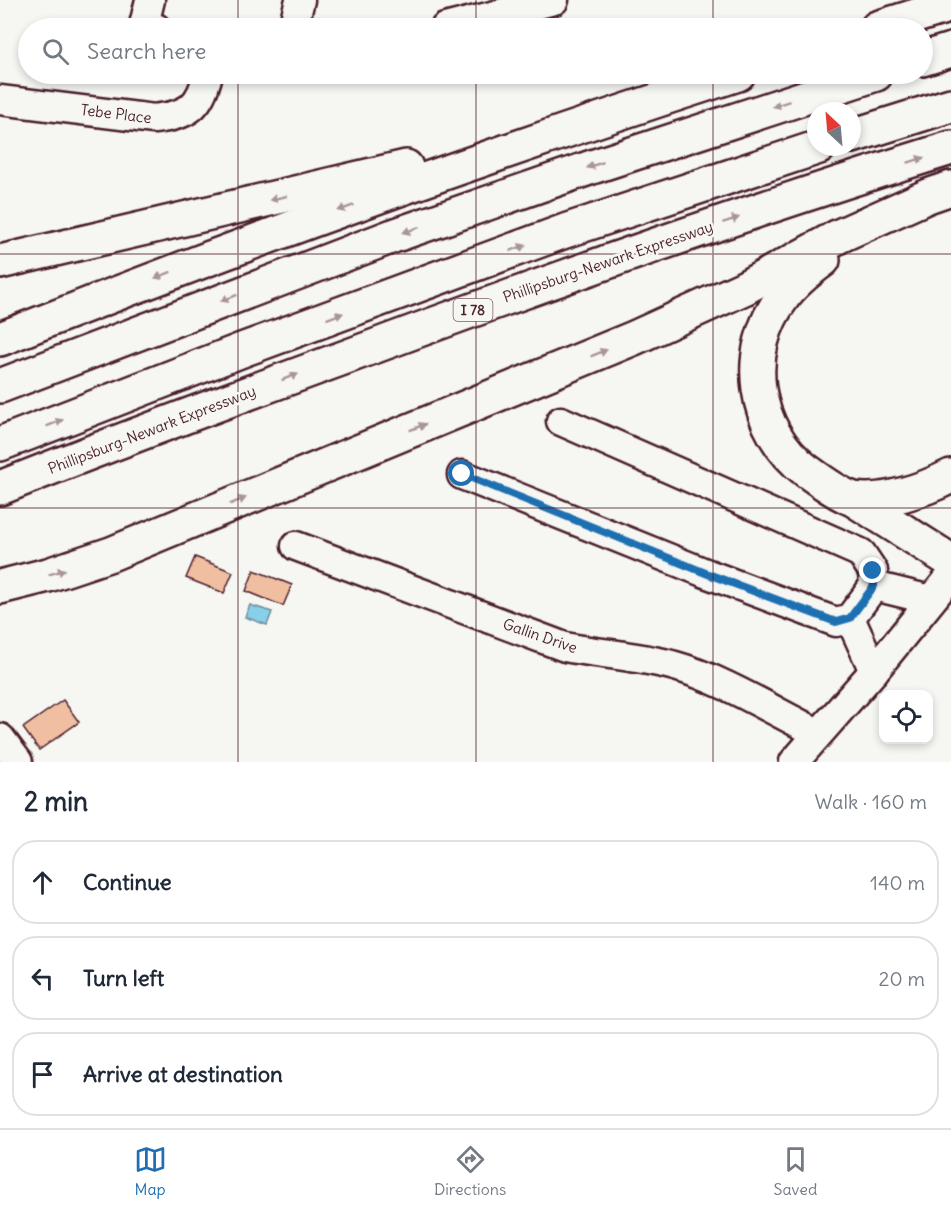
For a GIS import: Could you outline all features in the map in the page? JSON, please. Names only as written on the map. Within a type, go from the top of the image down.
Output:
[{"type":"highway","points":[[909,18],[951,5]]},
{"type":"highway","points":[[933,56],[951,50]]},
{"type":"highway","points":[[0,339],[287,229],[580,126],[708,84]]},
{"type":"highway","points":[[0,386],[415,228],[845,84]]},
{"type":"highway","points":[[861,133],[951,105]]},
{"type":"highway","points":[[0,262],[580,126]]},
{"type":"highway","name":"Phillipsburg-Newark Expressway","points":[[0,488],[240,396],[541,285],[951,148]]},
{"type":"highway","points":[[0,444],[220,358],[555,235],[807,151]]},
{"type":"highway","points":[[0,587],[48,575],[111,554],[634,338],[744,288],[805,254],[874,220],[951,188]]},
{"type":"highway","points":[[874,220],[803,276],[783,297],[765,331],[758,357],[760,399],[767,422],[778,441],[803,468],[951,561]]},
{"type":"highway","points":[[853,499],[908,494],[951,476]]},
{"type":"street","points":[[296,18],[300,0]]},
{"type":"street","points":[[450,18],[455,0]]},
{"type":"street","points":[[485,18],[554,0]]},
{"type":"street","name":"Tebe Place","points":[[0,100],[154,119],[186,111],[202,97],[205,84]]},
{"type":"street","points":[[462,474],[708,574],[836,622],[850,618],[874,586],[873,571],[861,553],[561,421]]},
{"type":"street","name":"Gallin Drive","points":[[296,546],[565,647],[676,666],[714,681],[818,734]]},
{"type":"street","points":[[794,762],[874,671],[951,576]]},
{"type":"street","points":[[874,586],[932,600]]},
{"type":"street","points":[[850,618],[874,671]]},
{"type":"street","points":[[0,738],[18,762]]},
{"type":"water","points":[[250,605],[272,612],[267,625],[245,617]]},
{"type":"building","points":[[195,557],[233,572],[224,593],[186,578]]},
{"type":"building","points":[[254,570],[292,585],[283,606],[246,591]]},
{"type":"building","points":[[63,700],[79,722],[39,750],[23,728]]},
{"type":"route","points":[[462,474],[708,574],[836,622],[850,618],[874,586],[873,571]]}]
